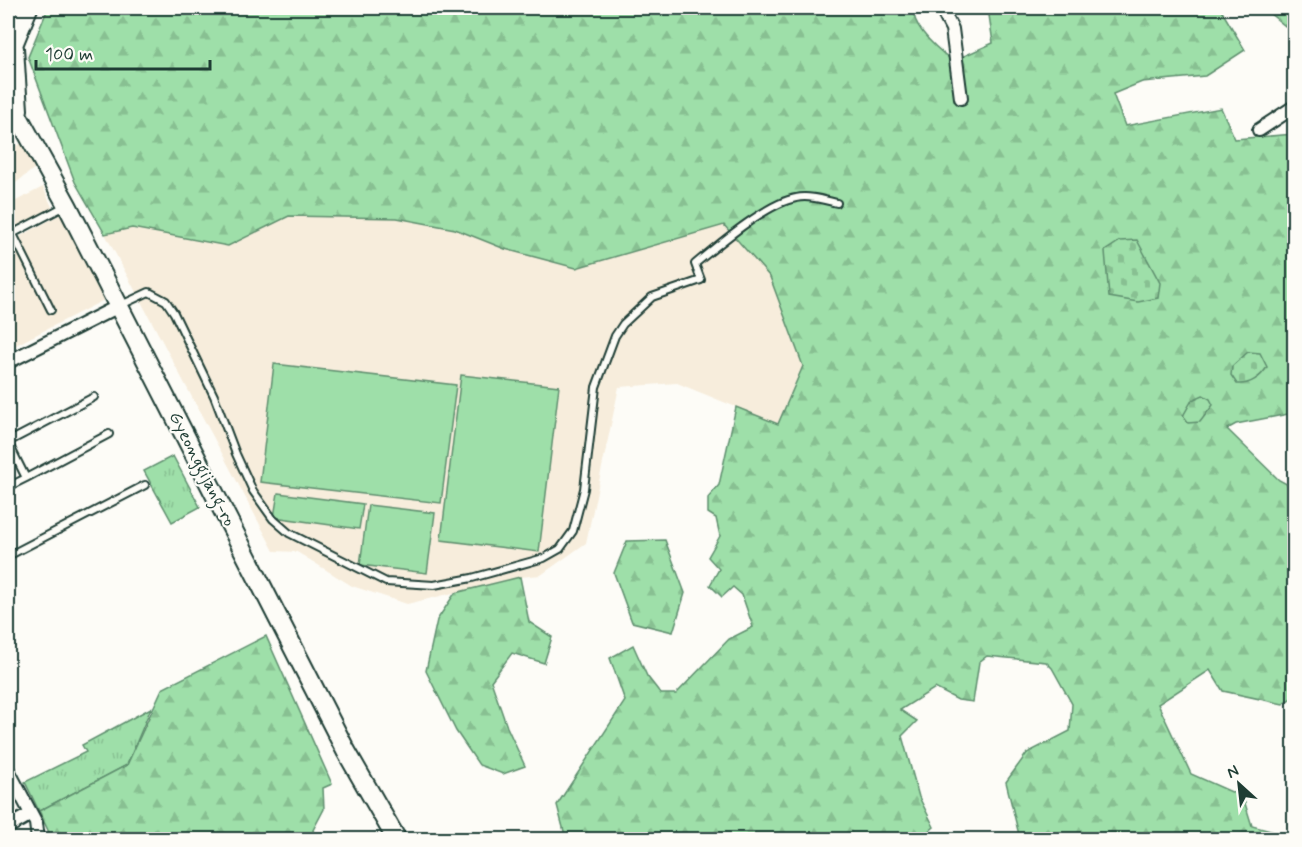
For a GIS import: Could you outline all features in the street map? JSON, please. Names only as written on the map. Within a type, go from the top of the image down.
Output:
[{"type":"street","name":"Gyeonggijang-ro","points":[[28,8],[10,53],[14,86],[13,108],[67,205],[346,751],[397,840]]},
{"type":"street","points":[[941,8],[952,29],[961,98]]},
{"type":"street","points":[[1259,130],[1294,108]]},
{"type":"street","points":[[8,362],[119,306]]},
{"type":"street","points":[[8,770],[36,823],[38,840]]},
{"type":"street","points":[[8,827],[31,814]]},
{"type":"lane","points":[[119,306],[148,292],[166,301],[190,344],[253,491],[273,519],[289,533],[386,582],[434,585],[472,578],[544,558],[560,549],[573,531],[584,489],[596,387],[615,336],[623,324],[652,297],[701,279],[695,264],[765,211],[795,198],[817,198],[837,203]]},
{"type":"lane","points":[[51,310],[10,235],[67,205]]},
{"type":"lane","points":[[26,478],[8,442],[94,398]]},
{"type":"lane","points":[[8,487],[109,434]]},
{"type":"lane","points":[[8,556],[145,485]]},
{"type":"shaded area","points":[[25,141],[35,168],[8,189],[9,151]]},
{"type":"shaded area","points":[[43,187],[53,209],[8,232],[8,205]]},
{"type":"shaded area","points":[[63,213],[104,300],[8,349],[8,243]]},
{"type":"shaded area","points":[[289,216],[397,218],[455,229],[505,249],[576,268],[724,225],[770,277],[803,366],[778,424],[677,383],[619,387],[586,543],[541,575],[520,577],[407,604],[352,586],[297,552],[274,551],[105,234],[132,228],[228,246]]},
{"type":"green space","points":[[48,8],[913,8],[921,30],[953,61],[993,43],[989,15],[992,8],[1220,8],[1245,50],[1205,76],[1142,82],[1113,94],[1125,126],[1221,108],[1235,139],[1294,134],[1294,413],[1236,424],[1227,429],[1279,480],[1294,488],[1294,696],[1283,704],[1223,691],[1210,670],[1158,704],[1191,774],[1243,797],[1252,826],[1282,834],[1294,833],[1294,839],[1020,839],[1006,782],[1027,753],[1070,731],[1072,704],[1052,668],[1046,662],[987,656],[979,662],[973,702],[958,700],[935,688],[900,710],[917,721],[902,736],[919,797],[934,827],[920,839],[566,839],[557,805],[625,701],[610,658],[633,645],[647,676],[661,694],[676,694],[729,639],[753,627],[742,595],[733,587],[722,597],[710,585],[719,569],[708,557],[720,536],[716,518],[708,513],[708,498],[719,485],[736,407],[778,424],[803,366],[770,277],[724,225],[576,268],[505,249],[455,229],[397,218],[289,216],[228,246],[132,228],[105,234],[75,182],[28,57]]},
{"type":"green space","points":[[1263,8],[1294,8],[1294,26],[1289,29]]},
{"type":"green space","points":[[1137,240],[1160,283],[1158,298],[1138,302],[1109,297],[1105,251],[1120,241]]},
{"type":"green space","points":[[1248,352],[1260,353],[1267,367],[1255,380],[1237,384],[1231,375],[1232,366]]},
{"type":"green space","points":[[274,364],[456,385],[441,503],[260,482]]},
{"type":"green space","points":[[461,375],[559,386],[539,552],[441,540]]},
{"type":"green space","points":[[1203,395],[1210,399],[1213,405],[1200,422],[1188,423],[1183,416],[1192,400]]},
{"type":"green space","points":[[173,456],[200,507],[172,522],[144,471]]},
{"type":"green space","points":[[278,493],[363,504],[359,529],[274,517]]},
{"type":"green space","points":[[368,505],[435,513],[427,573],[360,565]]},
{"type":"green space","points":[[665,540],[685,593],[673,632],[632,622],[614,573],[627,541]]},
{"type":"green space","points":[[520,577],[529,622],[552,637],[544,663],[512,653],[491,681],[507,727],[525,766],[503,774],[479,765],[456,731],[426,671],[437,620],[455,593]]},
{"type":"green space","points":[[266,636],[332,784],[323,788],[324,809],[313,830],[316,839],[52,839],[39,811],[127,765],[162,689]]},
{"type":"green space","points":[[151,708],[127,765],[39,811],[25,782],[86,752],[82,745]]}]
